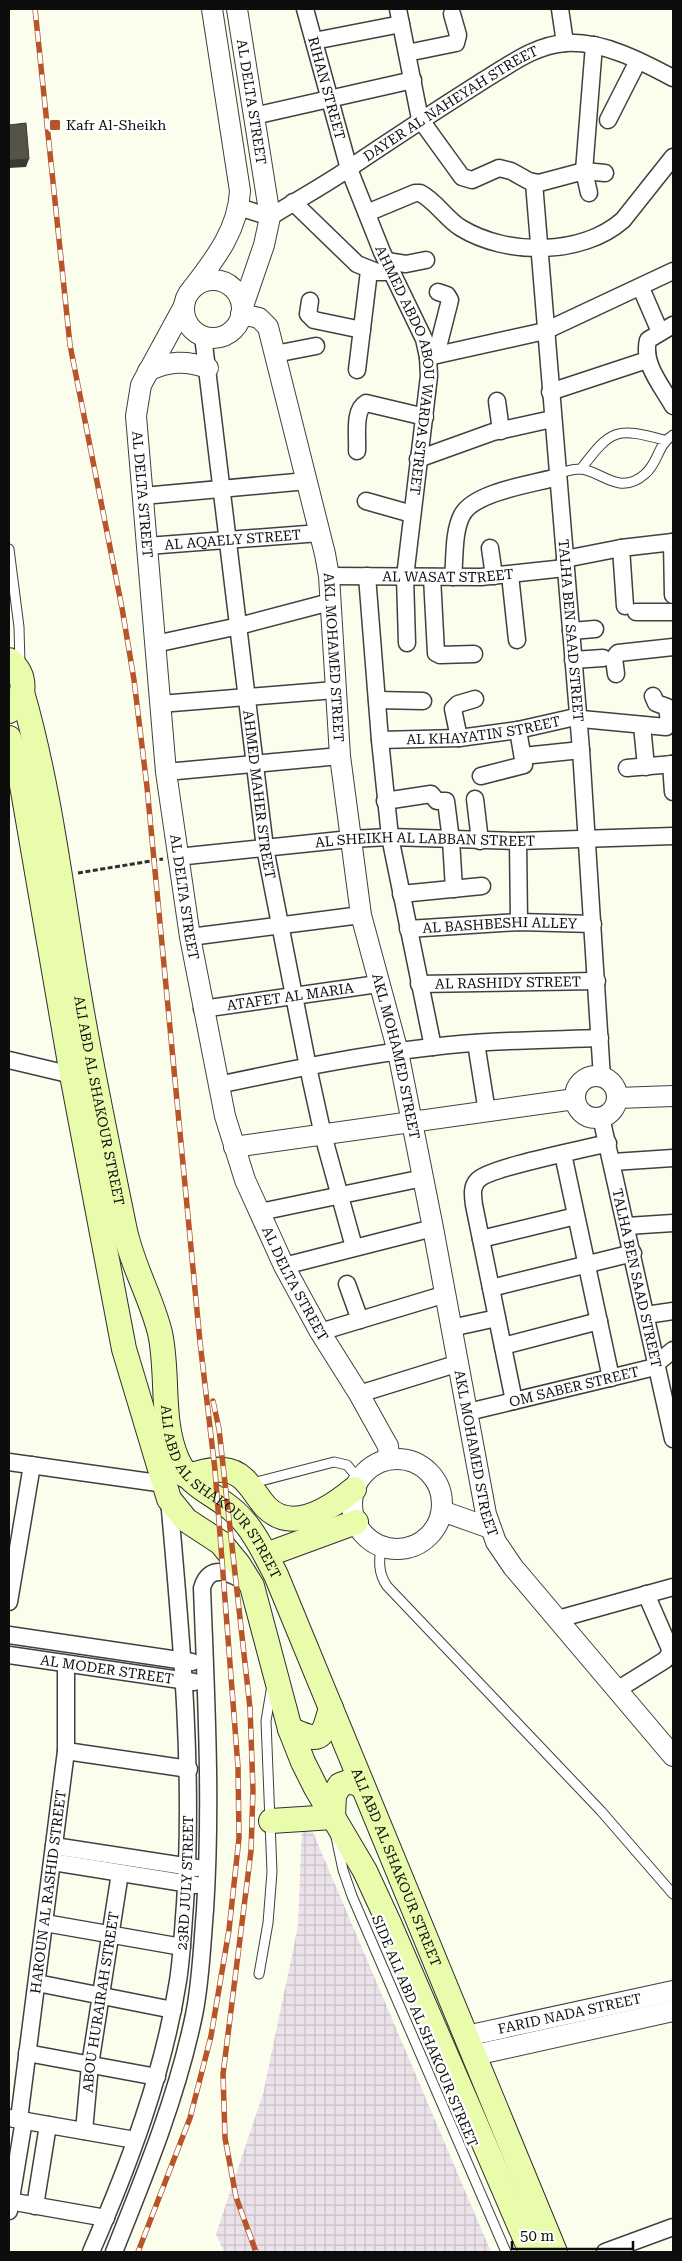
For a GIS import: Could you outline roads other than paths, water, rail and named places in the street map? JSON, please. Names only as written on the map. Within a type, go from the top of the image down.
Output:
[{"type":"main road","name":"ALI ABD AL SHAKOUR STREET","points":[[15,684],[46,785],[78,991],[124,1227],[135,1267],[153,1309],[164,1358],[168,1422],[172,1445],[173,1486]]},
{"type":"main road","name":"ALI ABD AL SHAKOUR STREET","points":[[9,738],[18,762],[72,1075],[124,1348],[186,1520],[221,1544],[239,1565],[252,1586],[290,1729],[316,1788],[365,1871],[390,1923],[531,2252]]},
{"type":"main road","points":[[116,1307],[122,1311],[129,1312],[136,1308],[139,1302],[141,1279]]},
{"type":"main road","points":[[124,1348],[137,1340],[144,1340],[152,1343],[164,1358]]},
{"type":"main road","points":[[173,1486],[224,1470],[233,1472],[249,1484],[273,1514],[285,1518],[298,1519],[326,1510],[356,1484]]},
{"type":"main road","name":"ALI ABD AL SHAKOUR STREET","points":[[173,1486],[235,1511],[245,1522],[276,1575],[555,2252]]},
{"type":"main road","points":[[266,1555],[356,1522]]},
{"type":"main road","points":[[290,1729],[310,1738],[318,1737],[324,1730],[330,1708]]},
{"type":"main road","points":[[271,1821],[333,1817],[334,1795],[340,1785],[351,1781],[362,1786]]},
{"type":"street","name":"AL DELTA STREET","points":[[212,9],[240,191],[240,207],[225,243],[188,298],[148,371],[138,395],[136,416],[166,772],[177,857],[202,1010],[234,1147],[284,1266],[320,1332],[359,1394],[388,1446],[389,1459]]},
{"type":"street","name":"AL DELTA STREET","points":[[237,9],[270,217],[264,245],[242,312]]},
{"type":"street","name":"RIHAN STREET","points":[[305,9],[349,169]]},
{"type":"street","points":[[560,9],[565,43]]},
{"type":"street","points":[[407,54],[456,43],[458,38],[452,14]]},
{"type":"street","points":[[314,41],[400,17],[420,119],[465,179],[472,180],[499,168],[517,173],[534,183],[584,171],[605,173]]},
{"type":"street","name":"DAYER AL NAHEYAH STREET","points":[[270,217],[349,169],[420,119],[525,55],[545,47],[565,43],[594,45],[638,61],[673,78]]},
{"type":"street","points":[[589,194],[584,171],[594,45]]},
{"type":"street","points":[[608,120],[638,61]]},
{"type":"street","points":[[254,116],[413,80]]},
{"type":"street","points":[[367,213],[415,193],[420,193],[447,218],[474,235],[505,245],[537,247],[584,242],[605,234],[623,220],[673,157]]},
{"type":"street","name":"AHMED ABDO ABOU WARDA STREET","points":[[349,169],[390,267],[432,356],[405,577],[407,644]]},
{"type":"street","name":"TALHA BEN SAAD STREET","points":[[534,183],[537,247],[581,750],[602,1078]]},
{"type":"street","points":[[293,202],[357,264],[369,271],[426,260]]},
{"type":"street","points":[[240,207],[270,217]]},
{"type":"street","points":[[357,370],[369,271]]},
{"type":"street","points":[[432,356],[545,331],[673,271]]},
{"type":"street","points":[[207,281],[224,283],[237,293],[242,312],[239,322],[228,334],[220,337],[203,336],[191,328],[187,321],[188,298],[207,281]]},
{"type":"street","points":[[640,288],[667,329],[648,340],[645,350],[647,360],[673,406]]},
{"type":"street","points":[[432,356],[450,300],[447,295],[438,292]]},
{"type":"street","points":[[310,301],[308,314],[314,320],[362,330]]},
{"type":"street","name":"AKL MOHAMED STREET","points":[[242,312],[253,315],[268,327],[329,576],[340,756],[361,915],[378,984],[398,1052],[446,1294],[484,1506],[490,1528],[504,1555],[673,1756]]},
{"type":"street","name":"AHMED MAHER STREET","points":[[203,336],[265,848],[293,996],[323,1135],[354,1247]]},
{"type":"street","points":[[275,354],[316,346]]},
{"type":"street","points":[[550,392],[647,360]]},
{"type":"street","points":[[148,371],[171,362],[196,364],[208,368]]},
{"type":"street","points":[[493,436],[498,401]]},
{"type":"street","points":[[357,451],[359,412],[364,404],[424,417]]},
{"type":"street","points":[[418,459],[552,419]]},
{"type":"street","points":[[454,577],[458,526],[466,508],[483,497],[557,475]]},
{"type":"street","points":[[143,496],[307,480]]},
{"type":"street","points":[[366,501],[412,514]]},
{"type":"street","name":"AL AQAELY STREET","points":[[146,546],[320,533]]},
{"type":"street","points":[[672,542],[673,595]]},
{"type":"street","name":"AL WASAT STREET","points":[[329,576],[454,577],[502,575],[565,563],[621,548],[672,542]]},
{"type":"street","points":[[490,548],[502,575],[517,640]]},
{"type":"street","points":[[621,548],[631,609],[673,612]]},
{"type":"street","points":[[367,576],[385,801],[390,838],[433,1047]]},
{"type":"street","points":[[432,577],[436,654],[474,654]]},
{"type":"street","points":[[155,644],[239,626],[330,602]]},
{"type":"street","points":[[571,631],[595,629]]},
{"type":"street","points":[[616,674],[614,658],[618,653],[673,647]]},
{"type":"street","points":[[573,660],[603,658]]},
{"type":"street","points":[[160,704],[335,690]]},
{"type":"street","name":"AL KHAYATIN STREET","points":[[380,740],[459,738],[518,730],[578,718],[666,727],[668,725],[667,707],[656,702],[654,696]]},
{"type":"street","points":[[459,738],[453,708],[458,704],[475,699]]},
{"type":"street","points":[[377,700],[423,701]]},
{"type":"street","points":[[642,725],[646,767]]},
{"type":"street","points":[[481,776],[521,768],[524,763],[518,730]]},
{"type":"street","points":[[523,756],[581,750]]},
{"type":"street","points":[[166,772],[340,756]]},
{"type":"street","points":[[627,768],[672,764],[673,792]]},
{"type":"street","points":[[385,801],[431,794],[437,800],[444,800],[447,803],[454,889]]},
{"type":"street","points":[[475,800],[480,841]]},
{"type":"street","name":"AL SHEIKH AL LABBAN STREET","points":[[177,857],[350,839],[518,841],[673,836]]},
{"type":"street","points":[[518,841],[519,922]]},
{"type":"street","points":[[401,894],[482,886]]},
{"type":"street","points":[[190,937],[361,915]]},
{"type":"street","name":"AL BASHBESHI ALLEY","points":[[408,929],[519,922],[593,924]]},
{"type":"street","name":"AL RASHIDY STREET","points":[[419,984],[597,982]]},
{"type":"street","name":"ATAFET AL MARIA","points":[[202,1010],[378,984]]},
{"type":"street","points":[[218,1085],[308,1066],[433,1047],[476,1043],[600,1038]]},
{"type":"street","points":[[476,1043],[487,1112]]},
{"type":"street","points":[[9,1060],[72,1075]]},
{"type":"street","points":[[594,1077],[602,1078],[613,1085],[616,1098],[612,1110],[601,1117],[584,1114],[575,1099],[580,1084],[586,1079],[594,1077]]},
{"type":"street","points":[[616,1098],[673,1096]]},
{"type":"street","points":[[234,1147],[575,1099]]},
{"type":"street","name":"TALHA BEN SAAD STREET","points":[[601,1117],[627,1226],[673,1439]]},
{"type":"street","points":[[514,1401],[473,1198],[475,1184],[479,1178],[509,1167],[608,1143]]},
{"type":"street","points":[[563,1154],[611,1378]]},
{"type":"street","points":[[612,1162],[673,1158]]},
{"type":"street","points":[[260,1212],[424,1178]]},
{"type":"street","points":[[481,1239],[576,1216]]},
{"type":"street","points":[[627,1226],[673,1223]]},
{"type":"street","points":[[284,1266],[433,1228]]},
{"type":"street","points":[[491,1288],[633,1253]]},
{"type":"street","points":[[347,1284],[360,1320]]},
{"type":"street","points":[[320,1332],[446,1294]]},
{"type":"street","points":[[646,1315],[673,1311]]},
{"type":"street","points":[[451,1328],[497,1318]]},
{"type":"street","points":[[502,1346],[599,1321]]},
{"type":"street","name":"OM SABER STREET","points":[[468,1412],[651,1368],[673,1350]]},
{"type":"street","points":[[359,1394],[459,1363]]},
{"type":"street","points":[[401,1458],[413,1461],[433,1476],[439,1486],[442,1498],[439,1522],[425,1540],[404,1548],[381,1546],[362,1532],[352,1512],[356,1484],[372,1466],[389,1459],[401,1458]]},
{"type":"street","points":[[9,1462],[173,1486]]},
{"type":"street","points":[[9,1602],[32,1465]]},
{"type":"street","name":"23RD JULY STREET","points":[[91,2252],[106,2218],[157,2077],[173,2010],[182,1947],[187,1867],[189,1769],[173,1486]]},
{"type":"street","points":[[442,1510],[490,1528]]},
{"type":"street","name":"23RD JULY STREET","points":[[114,2252],[154,2148],[186,2049],[198,1988],[207,1869],[208,1772],[202,1588],[204,1580],[216,1571],[224,1572],[252,1586]]},
{"type":"street","points":[[558,1619],[673,1587]]},
{"type":"street","points":[[617,1690],[665,1660],[669,1655],[670,1649],[646,1594]]},
{"type":"street","name":"AL MODER STREET","points":[[9,1636],[204,1664]]},
{"type":"street","name":"AL MODER STREET","points":[[9,1654],[205,1684]]},
{"type":"street","name":"HAROUN AL RASHID STREET","points":[[9,2204],[17,2119],[45,1923],[66,1750],[66,1664]]},
{"type":"street","points":[[66,1750],[189,1769]]},
{"type":"street","points":[[54,1854],[207,1869]]},
{"type":"street","points":[[54,1854],[120,1873],[206,1887]]},
{"type":"street","name":"ABOU HURAIRAH STREET","points":[[84,2131],[90,2065],[120,1873]]},
{"type":"street","points":[[45,1923],[182,1947]]},
{"type":"street","points":[[37,1983],[173,2010]]},
{"type":"street","name":"FARID NADA STREET","points":[[470,2046],[538,2020],[673,1991]]},
{"type":"street","name":"FARID NADA STREET","points":[[470,2046],[544,2040],[673,2011]]},
{"type":"street","points":[[538,2020],[544,2040]]},
{"type":"street","points":[[27,2053],[157,2077]]},
{"type":"street","points":[[17,2119],[135,2140]]},
{"type":"street","points":[[35,2206],[48,2125]]},
{"type":"street","points":[[9,2204],[35,2206],[106,2218]]},
{"type":"street","points":[[605,2252],[673,2227]]},
{"type":"lane","points":[[581,469],[601,443],[611,435],[624,432],[664,440]]},
{"type":"lane","points":[[557,475],[581,469],[613,482],[635,480],[652,467],[664,440],[673,435]]},
{"type":"lane","name":"ALI ABD AL SHAKOUR STREET","points":[[9,549],[19,627],[15,684]]},
{"type":"lane","points":[[249,1484],[334,1462],[347,1466],[356,1484]]},
{"type":"lane","points":[[381,1546],[379,1562],[381,1577],[387,1586],[601,1811],[673,1894]]},
{"type":"lane","points":[[259,1974],[271,1898],[271,1821],[266,1721],[276,1673]]},
{"type":"lane","name":"SIDE ALI ABD AL SHAKOUR STREET","points":[[333,1817],[338,1852],[352,1896],[506,2252]]},
{"type":"railway","points":[[35,9],[70,345],[122,608],[134,680],[147,787],[200,1342],[215,1470],[238,1767],[239,1838],[229,1930],[211,2036],[190,2118],[138,2252]]},
{"type":"railway","points":[[213,1401],[219,1429],[250,1708],[253,1790],[251,1851],[223,2074],[225,2138],[236,2197],[256,2252]]},
{"type":"place","name":"Kafr Al-Sheikh","points":[[55,125]]}]
